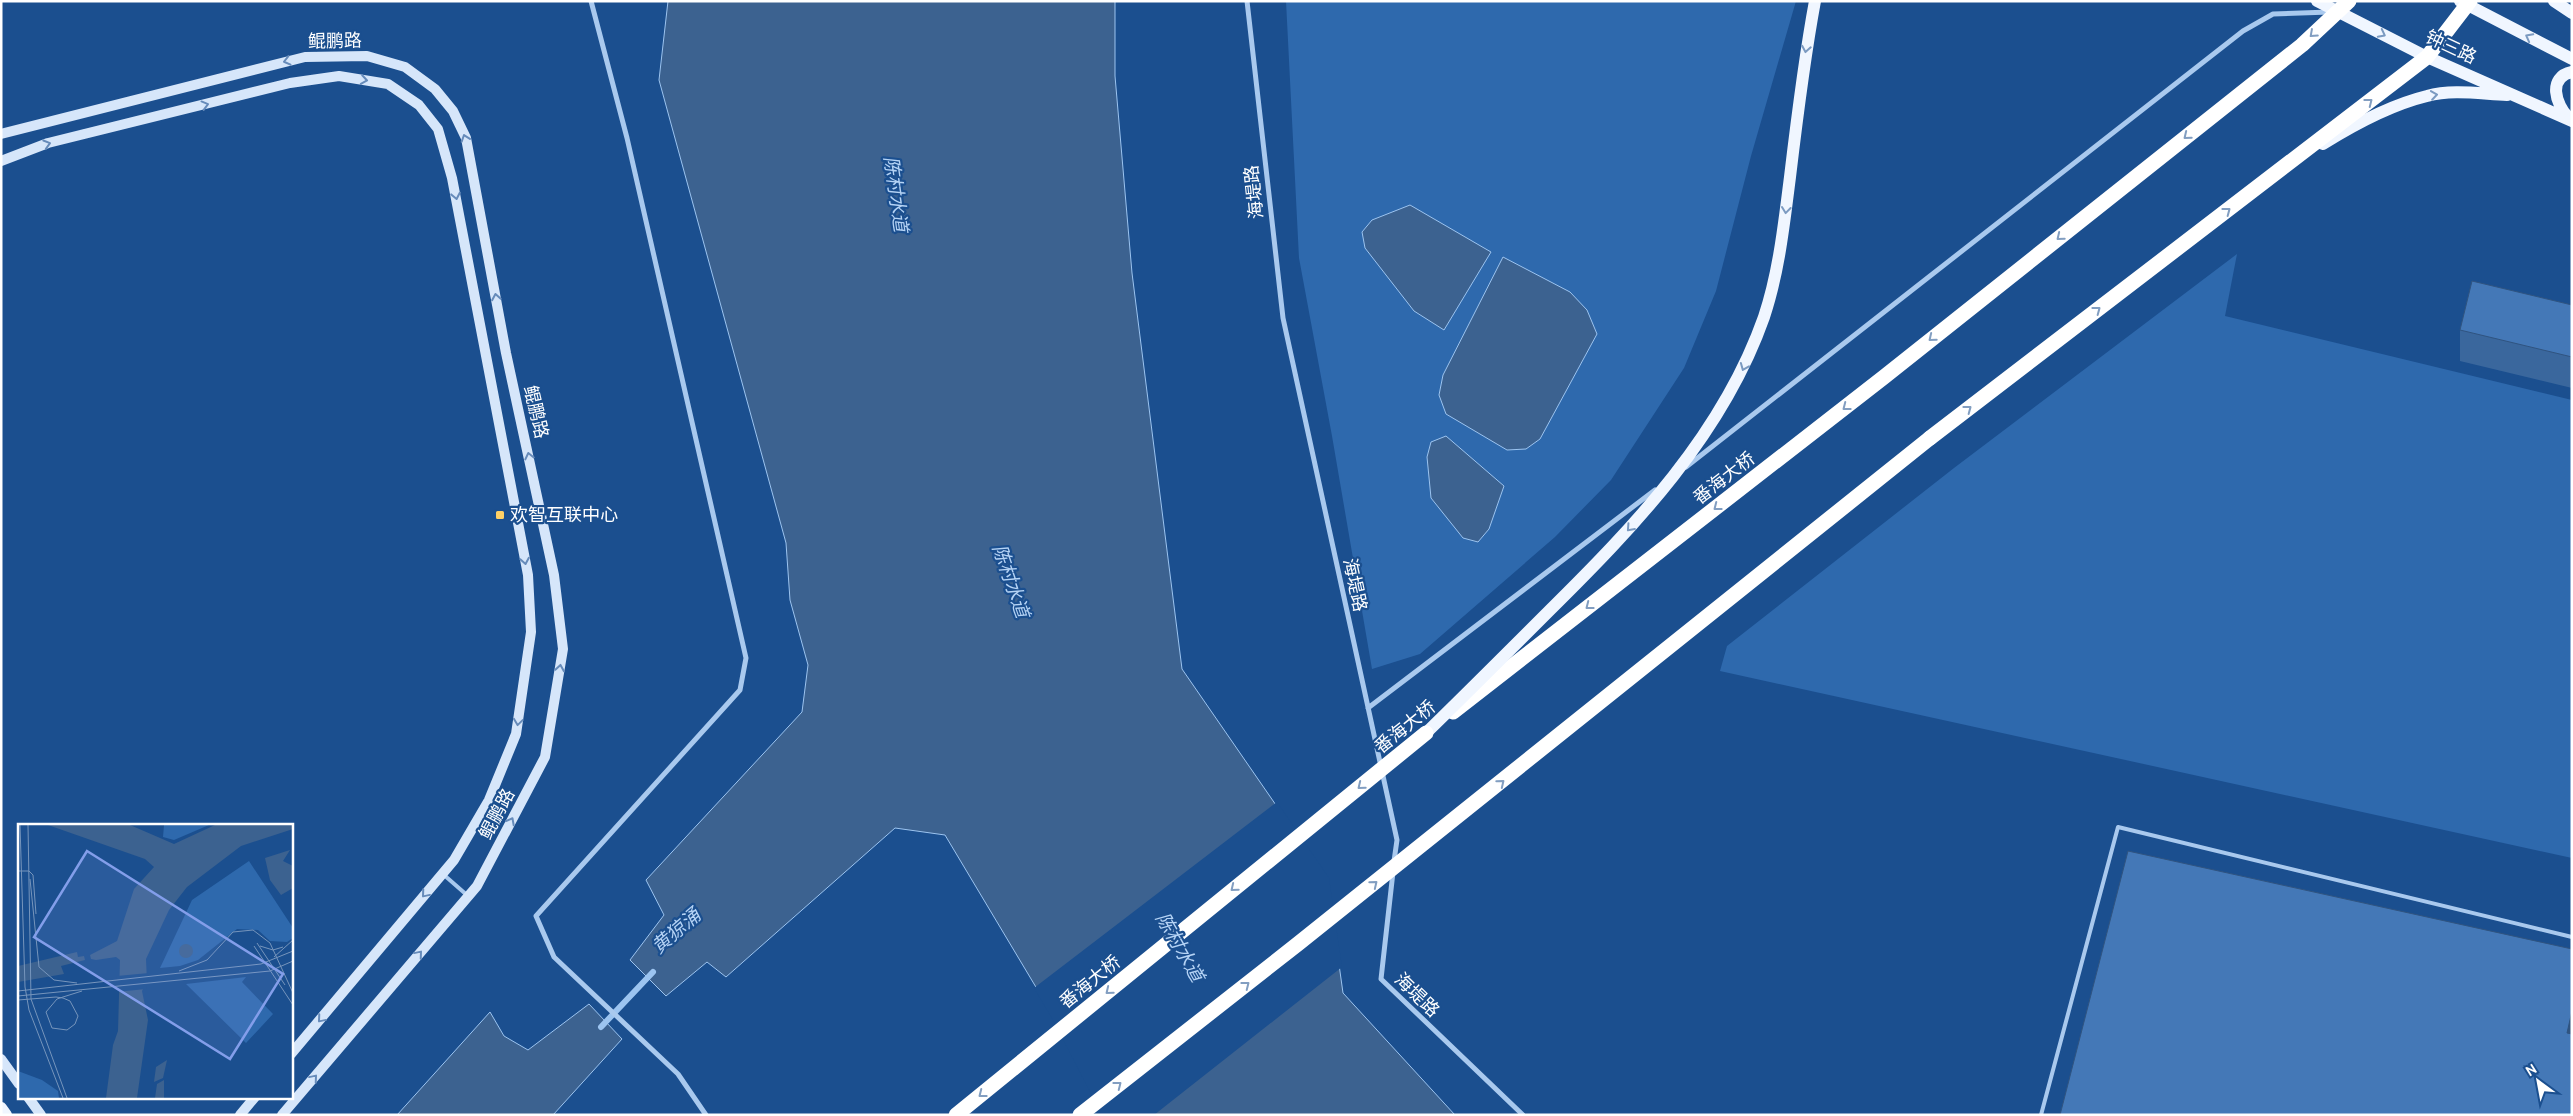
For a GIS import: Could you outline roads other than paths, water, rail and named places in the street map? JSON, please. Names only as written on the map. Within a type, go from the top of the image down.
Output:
[{"type":"highway","points":[[1080,1115],[1307,937],[1930,438],[2427,57],[2466,2]]},
{"type":"highway","name":"番海大桥","points":[[956,1115],[1426,733],[1884,377],[2302,44],[2344,5]]},
{"type":"main road","points":[[1426,733],[1608,552],[1661,493],[1700,439],[1739,377],[1764,316],[1781,245],[1805,56],[1815,1]]},
{"type":"main road","name":"钟三路","points":[[2317,1],[2344,5],[2427,57],[2571,121]]},
{"type":"main road","points":[[2554,1],[2572,13]]},
{"type":"main road","points":[[2466,2],[2572,60]]},
{"type":"main road","points":[[2571,121],[2559,108],[2555,93],[2560,80],[2572,72]]},
{"type":"main road","points":[[2281,170],[2382,111],[2428,95],[2459,93],[2515,95]]},
{"type":"main road","points":[[1,1108],[6,1115]]},
{"type":"street","points":[[591,1],[626,138],[746,658],[740,690],[536,916],[554,957],[670,1065],[706,1115]]},
{"type":"street","name":"海堤路","points":[[1247,1],[1282,318],[1397,840],[1380,979],[1523,1115]]},
{"type":"street","points":[[1368,708],[1756,414],[2243,31],[2273,14],[2344,5]]},
{"type":"street","name":"鲲鹏路","points":[[1,134],[305,57],[367,56],[404,67],[435,89],[453,110],[466,138],[506,353],[554,576],[563,649],[545,757],[477,886],[282,1115]]},
{"type":"street","name":"鲲鹏路","points":[[1,161],[48,143],[290,83],[339,76],[388,84],[418,105],[438,129],[452,178],[528,575],[531,632],[516,734],[489,800],[454,860],[292,1053]]},
{"type":"street","points":[[1,1059],[18,1083]]},
{"type":"street","points":[[29,1098],[41,1115]]},
{"type":"street","points":[[240,1115],[254,1098]]},
{"type":"lane","points":[[2041,1115],[2118,826],[2572,937]]},
{"type":"lane","points":[[442,874],[468,896]]},
{"type":"water","name":"陈村水道","points":[[668,1],[1115,1],[1115,76],[1132,273],[1182,669],[1327,879],[1343,993],[1455,1115],[1105,1115],[1055,1019],[945,835],[895,828],[726,977],[707,962],[666,996],[630,960],[664,915],[646,880],[802,712],[808,665],[790,600],[786,543],[659,80]]},
{"type":"water","points":[[1410,205],[1491,252],[1444,330],[1414,311],[1365,248],[1362,232],[1372,220]]},
{"type":"water","points":[[1503,257],[1570,292],[1587,310],[1597,334],[1540,439],[1526,449],[1507,450],[1446,414],[1439,395],[1443,375]]},
{"type":"water","points":[[1446,436],[1504,486],[1489,529],[1478,542],[1463,538],[1431,498],[1427,457],[1431,442]]},
{"type":"water","points":[[589,1004],[622,1039],[553,1115],[397,1115],[490,1012],[504,1036],[528,1050]]},
{"type":"waterway","name":"黄猄涌","points":[[601,1027],[653,972]]},
{"type":"place","name":"欢智互联中心","points":[[500,515]]}]
